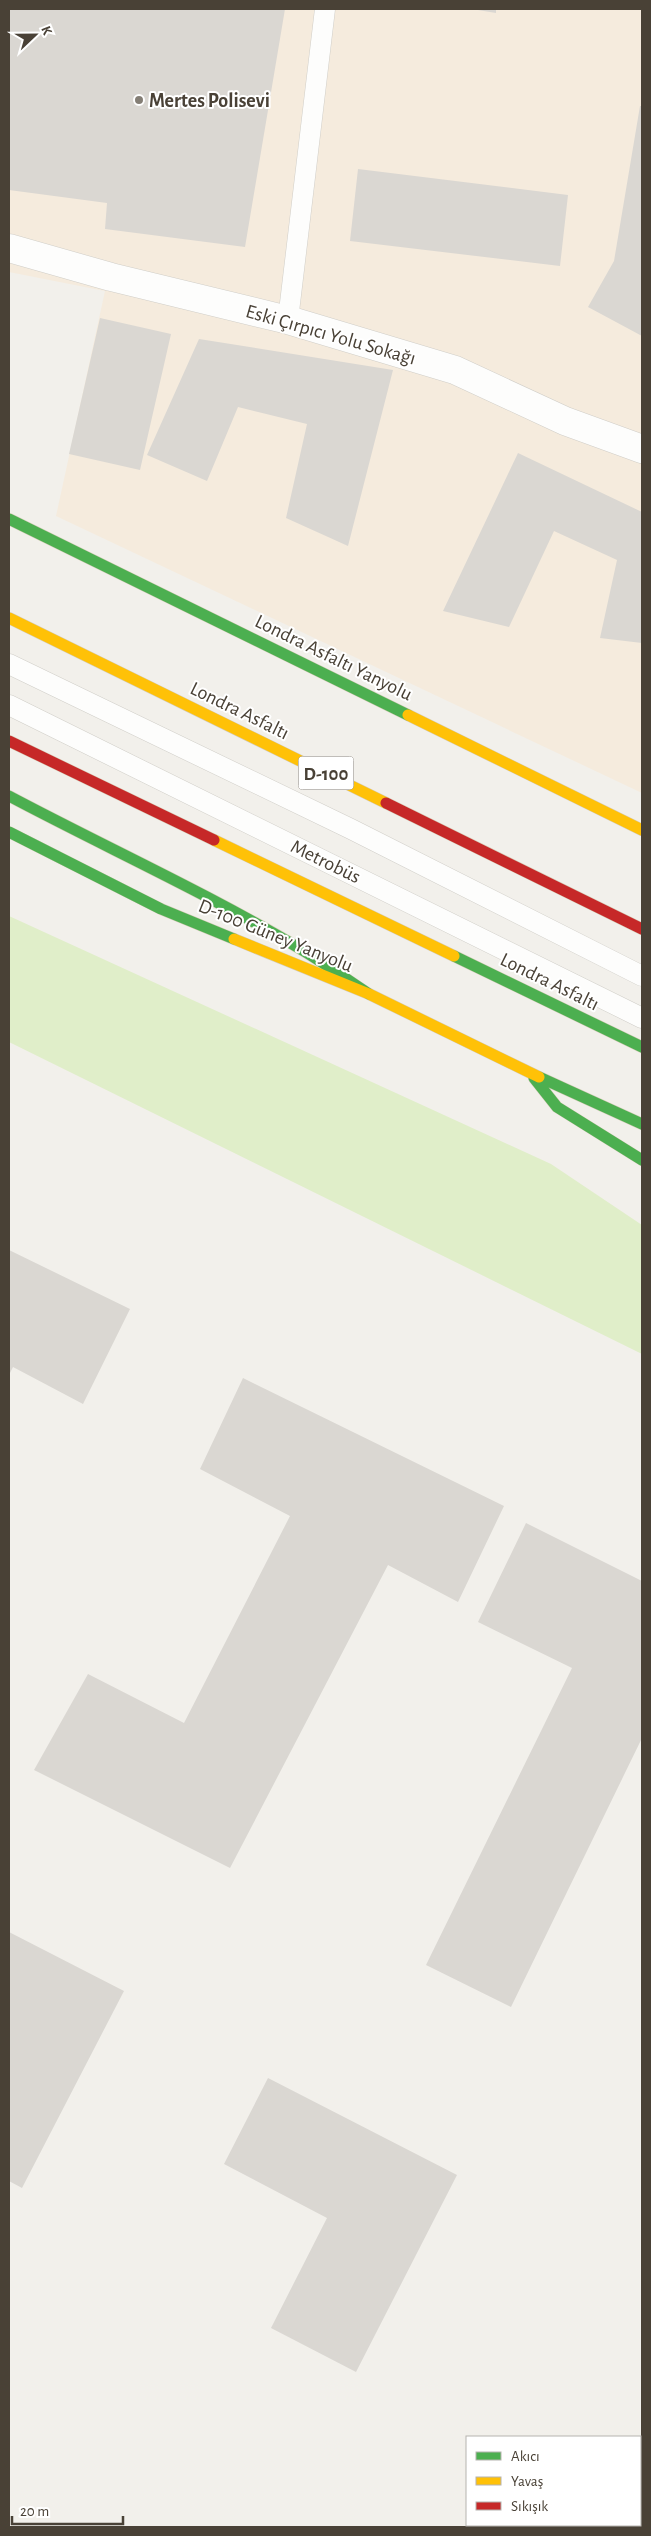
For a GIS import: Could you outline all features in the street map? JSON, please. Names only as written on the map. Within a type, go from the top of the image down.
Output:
[{"type":"main road","name":"Londra Asfaltı Yanyolu","points":[[9,519],[642,830]]},
{"type":"main road","name":"Londra Asfaltı","points":[[9,618],[642,929]]},
{"type":"main road","name":"Londra Asfaltı","points":[[9,741],[642,1047]]},
{"type":"main road","points":[[9,796],[84,836],[145,864],[300,948],[369,994]]},
{"type":"main road","name":"D-100 Güney Yanyolu","points":[[9,832],[161,909],[369,994],[530,1073],[642,1124]]},
{"type":"main road","points":[[530,1073],[557,1107],[642,1160]]},
{"type":"street","name":"Eski Çırpıcı Yolu Sokağı","points":[[9,248],[111,277],[288,320],[455,370],[565,421],[642,449]]},
{"type":"lane","points":[[288,320],[325,9]]},
{"type":"lane","points":[[9,664],[351,829],[642,976]]},
{"type":"lane","name":"Metrobüs","points":[[9,705],[642,1018]]},
{"type":"shaded area","points":[[9,9],[642,9],[642,793],[56,516],[105,291],[9,272]]},
{"type":"green space","points":[[9,916],[551,1164],[642,1225],[642,1354],[9,1042]]},
{"type":"building","name":"Mertes Polisevi","points":[[9,9],[285,9],[245,247],[105,229],[107,203],[9,190]]},
{"type":"building","points":[[472,9],[496,9],[496,13]]},
{"type":"building","points":[[640,106],[642,106],[642,336],[588,307],[614,261]]},
{"type":"building","points":[[358,169],[568,195],[560,266],[350,241]]},
{"type":"building","points":[[100,318],[171,334],[140,470],[69,454]]},
{"type":"building","points":[[199,339],[393,370],[348,546],[286,518],[307,424],[238,407],[207,481],[147,455]]},
{"type":"building","points":[[518,453],[642,512],[642,643],[600,638],[617,560],[554,531],[509,627],[443,611]]},
{"type":"building","points":[[9,1250],[130,1309],[83,1404],[13,1367],[9,1375]]},
{"type":"building","points":[[243,1378],[504,1506],[458,1602],[388,1565],[230,1868],[34,1770],[88,1674],[184,1723],[290,1516],[200,1469]]},
{"type":"building","points":[[526,1523],[642,1581],[642,1738],[511,2007],[426,1965],[572,1668],[478,1622]]},
{"type":"building","points":[[9,1932],[124,1991],[22,2188],[9,2181]]},
{"type":"building","points":[[268,2078],[457,2175],[356,2372],[271,2328],[327,2218],[224,2164]]},
{"type":"traffic: fast","points":[[9,519],[408,715]]},
{"type":"traffic: fast","points":[[9,796],[263,927],[308,953],[369,994]]},
{"type":"traffic: fast","points":[[9,832],[161,909],[234,939]]},
{"type":"traffic: fast","points":[[454,956],[642,1047]]},
{"type":"traffic: fast","points":[[539,1077],[642,1124]]},
{"type":"traffic: fast","points":[[534,1078],[557,1107],[642,1160]]},
{"type":"traffic: slow","points":[[9,618],[386,803]]},
{"type":"traffic: slow","points":[[408,715],[642,830]]},
{"type":"traffic: slow","points":[[214,840],[454,956]]},
{"type":"traffic: slow","points":[[234,939],[369,994],[539,1077]]},
{"type":"traffic: jam","points":[[9,741],[214,840]]},
{"type":"traffic: jam","points":[[386,803],[642,929]]},
{"type":"place","name":"Mertes Polisevi","points":[[139,100]]}]
